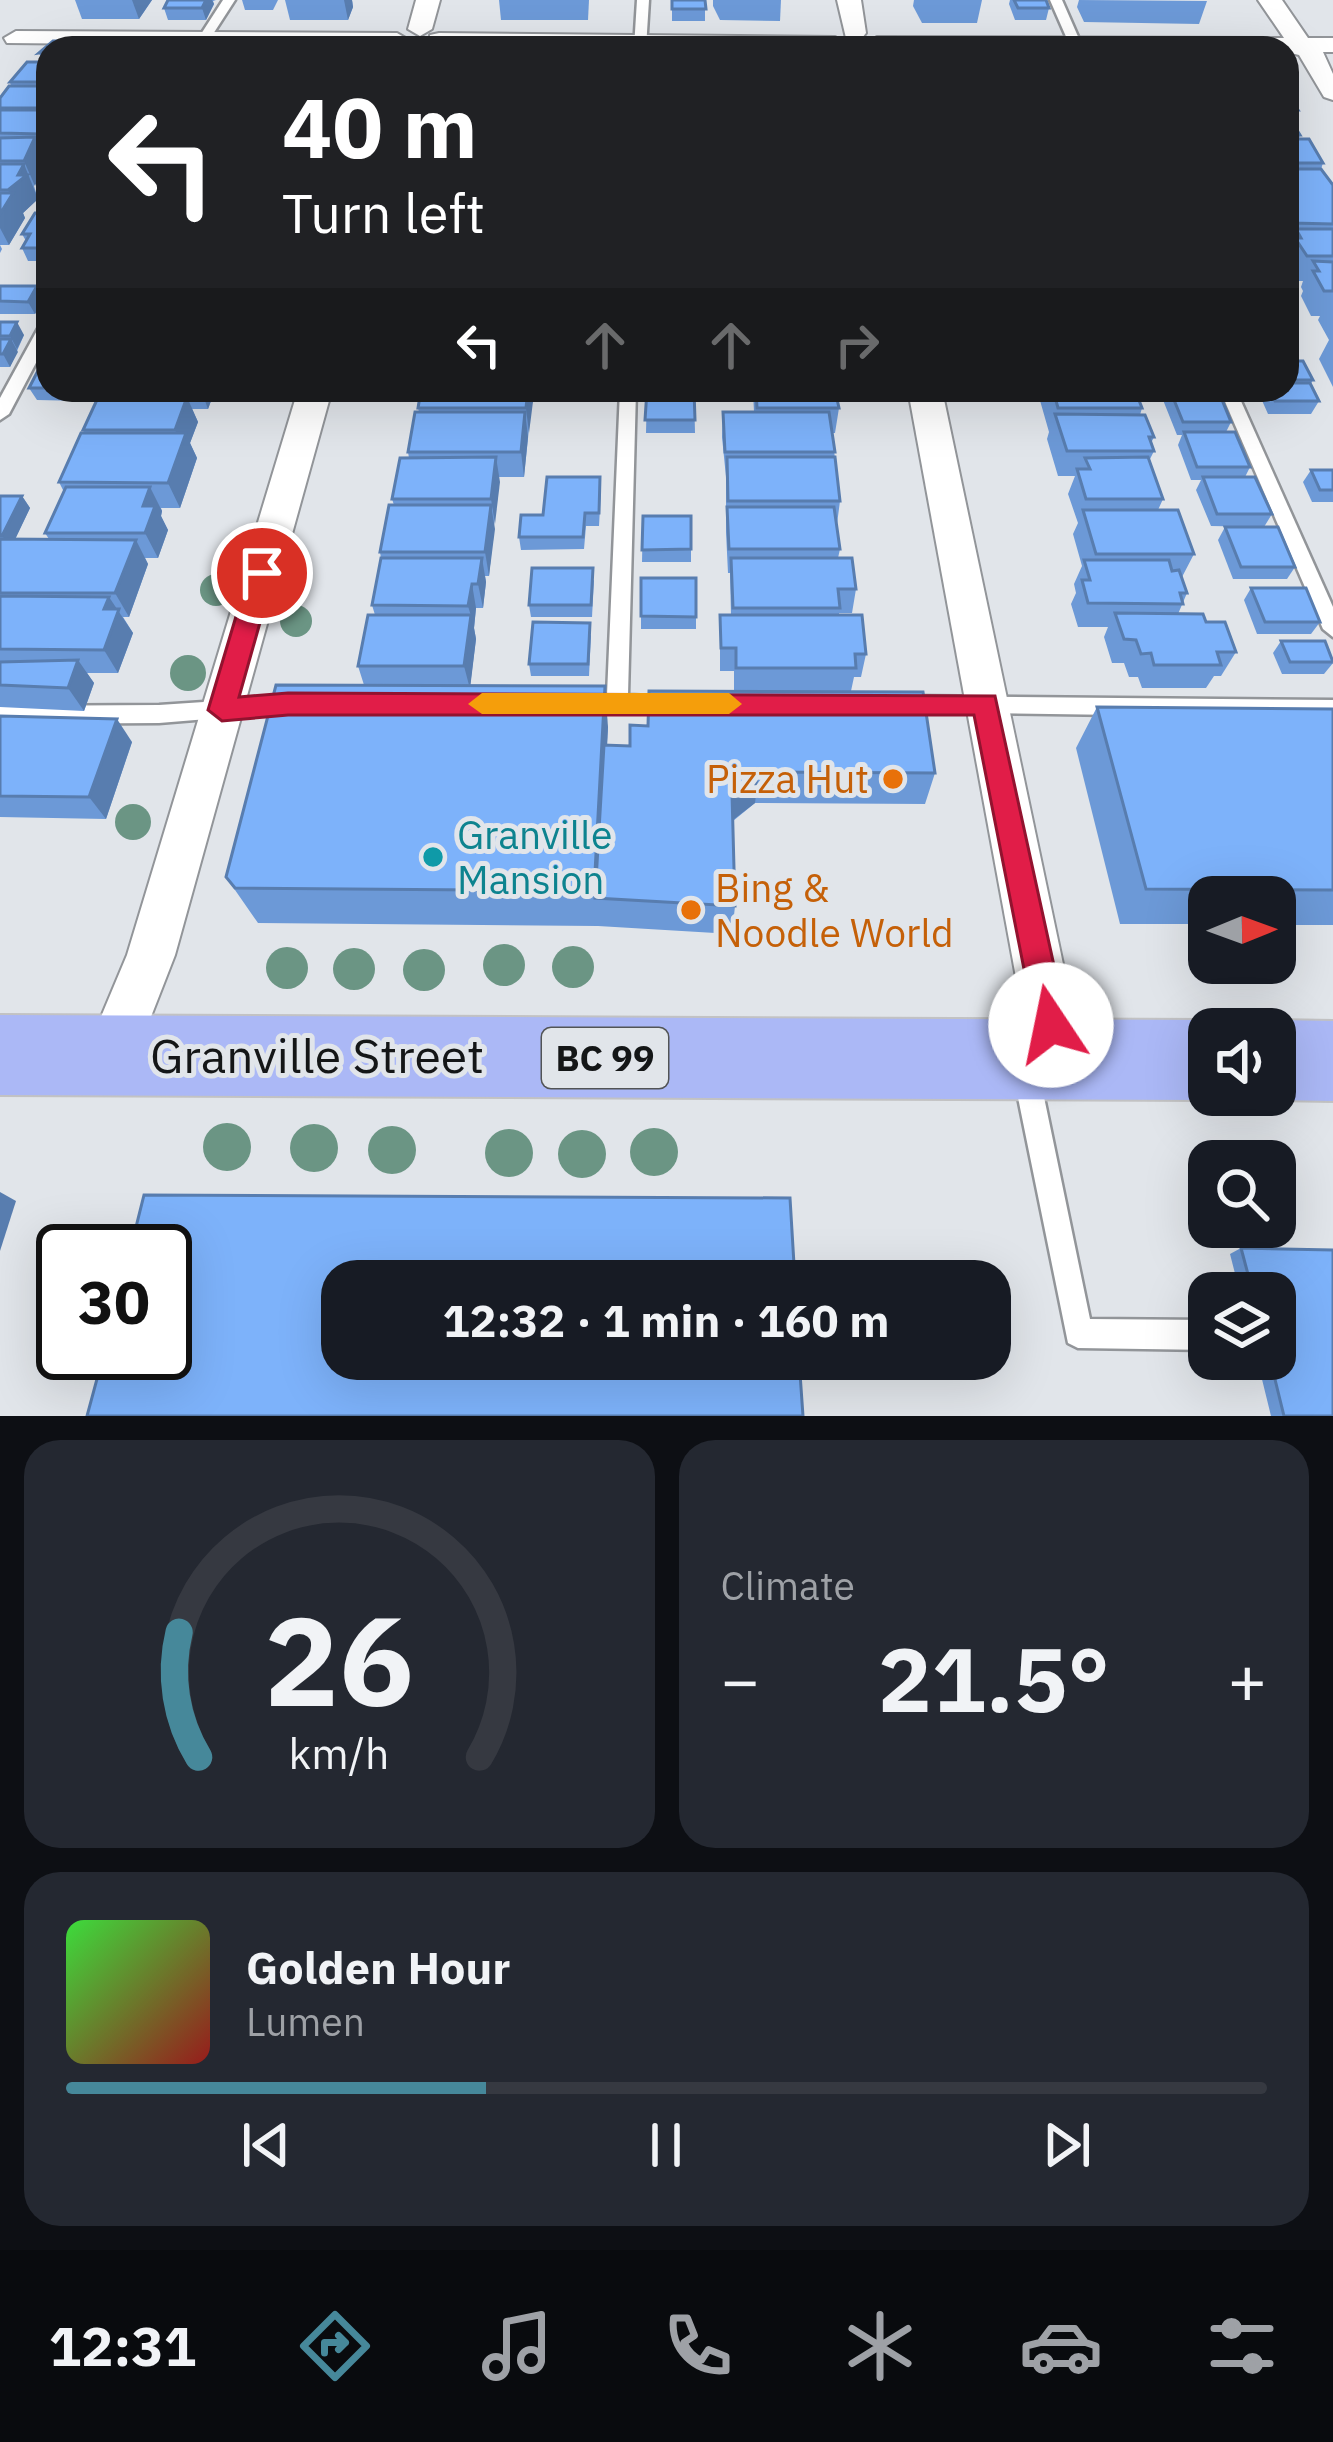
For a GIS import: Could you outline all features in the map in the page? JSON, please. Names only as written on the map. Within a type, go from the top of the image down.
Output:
[{"type":"highway","name":"Granville Street","points":[[0,1055],[1188,1060]]},
{"type":"highway","points":[[1296,1060],[1333,1061]]},
{"type":"street","points":[[418,36],[428,0]]},
{"type":"street","points":[[849,0],[855,36]]},
{"type":"street","points":[[1270,0],[1288,36]]},
{"type":"street","points":[[7,30],[97,36]]},
{"type":"street","points":[[1299,54],[1333,92]]},
{"type":"street","points":[[111,1055],[151,955],[312,402]]},
{"type":"street","points":[[927,402],[985,704],[1040,1059]]},
{"type":"lane","points":[[206,36],[229,0]]},
{"type":"lane","points":[[641,36],[643,0]]},
{"type":"lane","points":[[1056,0],[1072,36]]},
{"type":"lane","points":[[0,414],[36,347]]},
{"type":"lane","points":[[617,703],[628,402]]},
{"type":"lane","points":[[1233,402],[1333,629]]},
{"type":"lane","points":[[0,715],[311,704]]},
{"type":"lane","points":[[546,704],[688,704]]},
{"type":"lane","points":[[878,704],[1333,709]]},
{"type":"lane","points":[[1040,1059],[1078,1333],[1188,1335]]},
{"type":"building","points":[[168,0],[206,0],[202,8],[164,8]]},
{"type":"building","points":[[672,0],[705,0],[706,9],[672,9]]},
{"type":"building","points":[[1014,0],[1046,0],[1049,8],[1018,8]]},
{"type":"building","points":[[27,62],[36,62],[36,82],[10,82]]},
{"type":"building","points":[[9,86],[36,86],[36,108],[0,108],[0,98]]},
{"type":"building","points":[[0,110],[36,110],[36,134],[0,133]]},
{"type":"building","points":[[35,137],[24,161],[0,161],[0,138]]},
{"type":"building","points":[[1299,139],[1309,139],[1323,163],[1299,163]]},
{"type":"building","points":[[0,164],[24,164],[18,175],[27,175],[8,190],[0,190]]},
{"type":"building","points":[[1299,169],[1321,169],[1333,185],[1333,224],[1299,223]]},
{"type":"building","points":[[0,193],[13,193],[0,214]]},
{"type":"building","points":[[36,213],[36,248],[22,248],[30,234],[22,234]]},
{"type":"building","points":[[1299,229],[1333,229],[1333,256],[1307,256],[1299,244]]},
{"type":"building","points":[[1313,261],[1333,262],[1333,291],[1324,291]]},
{"type":"building","points":[[0,286],[36,286],[28,302],[0,301]]},
{"type":"building","points":[[0,322],[17,322],[10,336],[0,336]]},
{"type":"building","points":[[0,339],[11,339],[3,354],[0,354]]},
{"type":"building","points":[[1299,361],[1303,361],[1313,380],[1299,380]]},
{"type":"building","points":[[1299,383],[1310,383],[1319,401],[1299,401]]},
{"type":"building","points":[[96,402],[185,402],[175,430],[83,430]]},
{"type":"building","points":[[419,402],[527,402],[526,408],[418,408]]},
{"type":"building","points":[[646,402],[694,402],[695,420],[645,420]]},
{"type":"building","points":[[757,402],[838,402],[839,408],[757,408]]},
{"type":"building","points":[[1056,402],[1140,402],[1142,408],[1058,408]]},
{"type":"building","points":[[1175,402],[1223,402],[1231,422],[1183,422]]},
{"type":"building","points":[[415,412],[525,412],[521,452],[408,452]]},
{"type":"building","points":[[723,412],[829,412],[835,452],[725,452]]},
{"type":"building","points":[[1055,414],[1145,415],[1154,451],[1067,451]]},
{"type":"building","points":[[1184,432],[1235,432],[1250,467],[1197,467]]},
{"type":"building","points":[[81,433],[186,433],[168,483],[59,482]]},
{"type":"building","points":[[496,457],[491,499],[392,499],[400,458]]},
{"type":"building","points":[[727,457],[835,457],[840,501],[728,501]]},
{"type":"building","points":[[1148,457],[1163,499],[1086,499],[1077,469],[1090,469],[1085,458]]},
{"type":"building","points":[[1311,470],[1333,470],[1333,490],[1320,490]]},
{"type":"building","points":[[547,477],[600,477],[599,513],[585,513],[583,537],[519,537],[521,515],[543,515]]},
{"type":"building","points":[[1203,477],[1255,477],[1272,514],[1217,514]]},
{"type":"building","points":[[66,487],[150,487],[143,506],[155,506],[145,533],[45,533]]},
{"type":"building","points":[[0,496],[22,496],[2,536],[0,536]]},
{"type":"building","points":[[389,505],[491,505],[485,552],[380,552]]},
{"type":"building","points":[[727,507],[834,507],[840,549],[729,549]]},
{"type":"building","points":[[1083,510],[1178,510],[1194,554],[1096,554]]},
{"type":"building","points":[[643,516],[691,516],[691,549],[642,550]]},
{"type":"building","points":[[1225,527],[1278,527],[1295,567],[1241,567]]},
{"type":"building","points":[[0,539],[136,540],[115,593],[0,593]]},
{"type":"building","points":[[381,558],[482,558],[468,606],[372,605]]},
{"type":"building","points":[[731,558],[852,558],[856,589],[838,589],[840,608],[733,608]]},
{"type":"building","points":[[1084,560],[1169,560],[1172,571],[1179,570],[1187,593],[1180,593],[1183,604],[1088,603],[1082,580],[1090,580]]},
{"type":"building","points":[[532,568],[593,568],[591,605],[529,605]]},
{"type":"building","points":[[641,578],[696,578],[696,617],[641,616]]},
{"type":"building","points":[[1251,588],[1306,588],[1320,622],[1265,622]]},
{"type":"building","points":[[0,596],[109,597],[104,609],[119,609],[104,650],[0,649]]},
{"type":"building","points":[[1115,613],[1203,614],[1206,622],[1225,622],[1236,652],[1217,652],[1221,665],[1154,665],[1151,653],[1141,654],[1136,640],[1124,639]]},
{"type":"building","points":[[368,615],[471,615],[464,666],[358,666]]},
{"type":"building","points":[[720,615],[862,615],[866,654],[855,654],[856,668],[736,668],[736,648],[721,648]]},
{"type":"building","points":[[533,622],[590,623],[588,664],[529,664]]},
{"type":"building","points":[[1281,641],[1325,641],[1333,662],[1290,662]]},
{"type":"building","points":[[78,660],[68,688],[0,685],[0,662]]},
{"type":"building","name":"Granville Mansion","points":[[276,685],[605,686],[594,891],[235,888],[226,877]]},
{"type":"building","points":[[649,691],[923,692],[935,773],[759,772],[732,793],[735,906],[595,898],[604,745],[630,746],[630,725],[648,726]]},
{"type":"building","points":[[1097,707],[1333,709],[1333,890],[1296,890],[1296,876],[1188,876],[1188,889],[1146,889]]},
{"type":"building","points":[[0,716],[117,719],[89,797],[0,796]]},
{"type":"building","points":[[144,1195],[790,1198],[794,1260],[321,1260],[321,1380],[800,1380],[803,1416],[87,1416],[97,1380],[192,1380],[192,1224],[137,1224]]},
{"type":"building","points":[[1241,1248],[1333,1250],[1333,1416],[1284,1416],[1275,1380],[1296,1380],[1296,1272],[1247,1272]]},
{"type":"slow traffic","points":[[482,704],[729,704]]},
{"type":"place","name":"Pizza Hut","points":[[893,779]]},
{"type":"place","name":"Granville Mansion","points":[[433,857]]},
{"type":"place","name":"Bing & Noodle World","points":[[691,910]]},
{"type":"route","points":[[262,573],[222,710],[288,704],[985,704],[1051,1025]]}]
